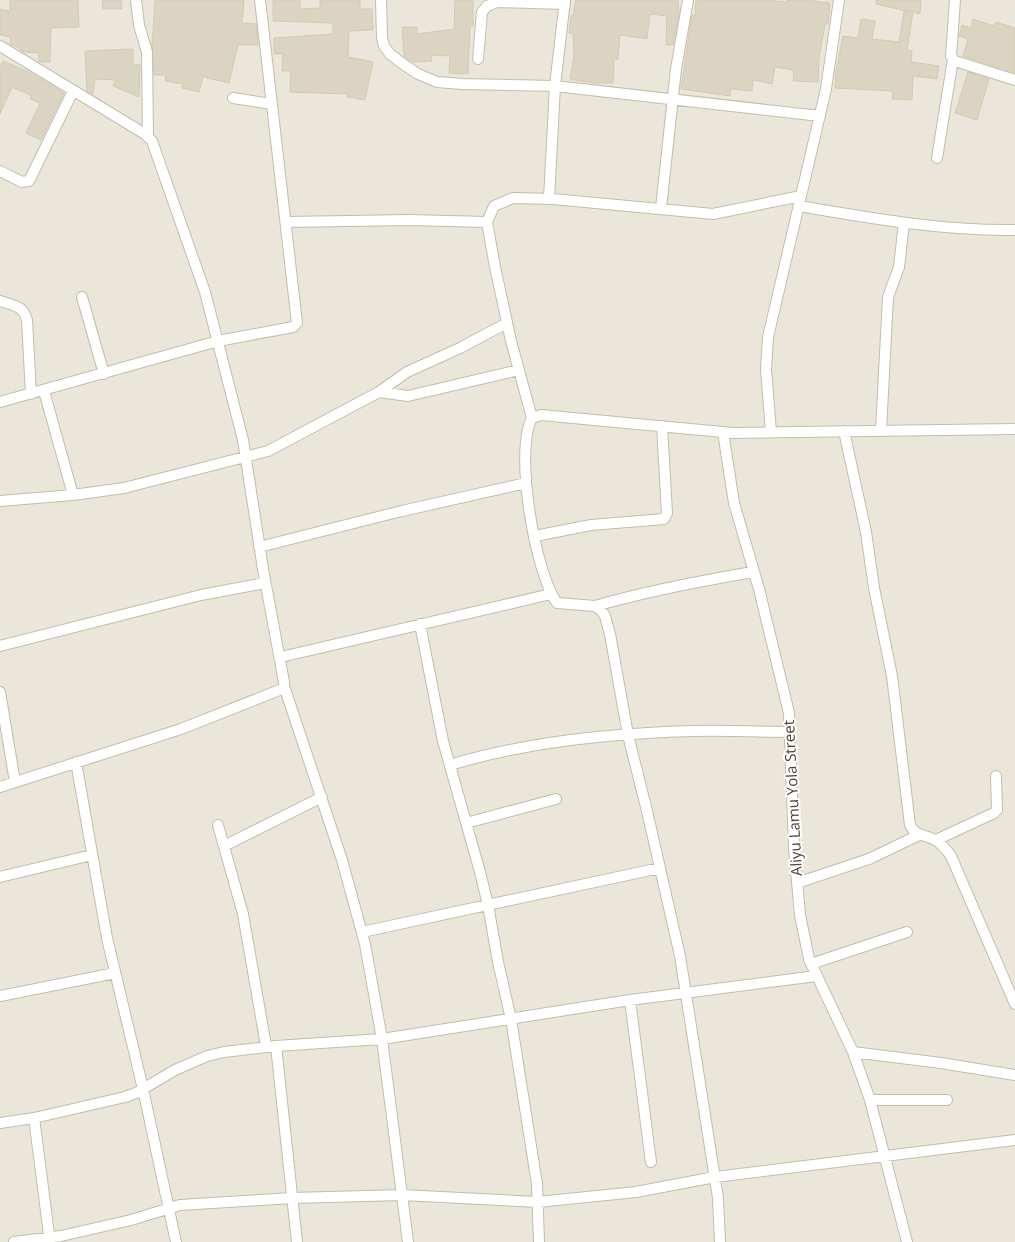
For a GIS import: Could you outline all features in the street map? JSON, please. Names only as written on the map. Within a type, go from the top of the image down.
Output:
[{"type":"street","points":[[136,0],[139,25],[146,52],[148,137]]},
{"type":"street","points":[[0,402],[218,341],[293,327],[298,323],[260,0]]},
{"type":"street","points":[[381,0],[384,46],[390,54],[418,74],[437,82],[556,86],[820,116]]},
{"type":"street","points":[[661,208],[672,98],[688,0]]},
{"type":"street","points":[[771,432],[766,368],[768,337],[826,89],[839,0]]},
{"type":"street","points":[[937,158],[953,59],[950,52],[955,0]]},
{"type":"street","points":[[478,59],[482,12],[487,6],[497,2],[565,2],[556,86],[549,199]]},
{"type":"street","points":[[0,46],[152,141],[205,292],[243,440],[259,547],[281,658],[284,686],[342,860],[362,932],[382,1039],[408,1242]]},
{"type":"street","points":[[953,59],[1015,80]]},
{"type":"street","points":[[0,171],[22,182],[29,181],[73,91]]},
{"type":"street","points":[[233,98],[272,104]]},
{"type":"street","points":[[754,572],[658,589],[595,606],[557,603],[551,594],[538,559],[526,483],[526,434],[532,418],[507,323],[488,222],[491,210],[499,203],[513,198],[549,199],[713,214],[800,201],[904,223],[956,228],[1015,230]]},
{"type":"street","points":[[286,222],[410,220],[488,222]]},
{"type":"street","points":[[881,430],[888,297],[899,267],[904,223]]},
{"type":"street","points":[[82,297],[104,374]]},
{"type":"street","points":[[0,301],[22,309],[25,313],[31,394]]},
{"type":"street","points":[[0,501],[73,495],[124,488],[268,451],[379,392],[407,372],[460,348],[507,323]]},
{"type":"street","points":[[379,392],[408,396],[519,370]]},
{"type":"street","points":[[44,391],[73,495]]},
{"type":"street","points":[[532,418],[541,415],[723,432],[1015,429]]},
{"type":"street","points":[[535,536],[591,525],[664,519],[666,513],[662,426]]},
{"type":"street","points":[[844,431],[866,532],[874,588],[892,676],[901,737],[910,825],[912,831],[936,840],[945,847],[951,856],[1015,1004]]},
{"type":"street","name":"Aliyu Lamu Yola Street","points":[[723,432],[734,503],[754,572],[789,713],[797,883],[800,915],[811,964],[853,1052],[870,1100],[907,1242]]},
{"type":"street","points":[[259,547],[402,511],[526,483]]},
{"type":"street","points":[[0,646],[201,595],[265,583]]},
{"type":"street","points":[[281,658],[551,594]]},
{"type":"street","points":[[595,606],[605,616],[610,634],[628,735],[680,956],[715,1176],[720,1242]]},
{"type":"street","points":[[420,624],[443,740],[488,904],[498,962],[511,1019],[537,1184],[540,1242]]},
{"type":"street","points":[[0,787],[182,729],[277,692],[284,686]]},
{"type":"street","points":[[0,692],[15,782]]},
{"type":"street","points":[[450,765],[549,742],[696,730],[790,732]]},
{"type":"street","points":[[76,762],[115,973],[144,1089],[176,1242]]},
{"type":"street","points":[[936,840],[990,816],[997,810],[996,776]]},
{"type":"street","points":[[224,846],[322,797]]},
{"type":"street","points":[[466,823],[556,799]]},
{"type":"street","points":[[218,825],[243,914],[271,1046],[297,1242]]},
{"type":"street","points":[[797,883],[870,859],[919,835]]},
{"type":"street","points":[[0,877],[92,856]]},
{"type":"street","points":[[362,932],[660,868]]},
{"type":"street","points":[[811,964],[907,932]]},
{"type":"street","points":[[0,996],[115,973]]},
{"type":"street","points":[[0,1123],[34,1118],[126,1097],[144,1089],[175,1070],[208,1056],[224,1052],[271,1046],[382,1039],[630,1000],[816,976]]},
{"type":"street","points":[[630,1000],[651,1162]]},
{"type":"street","points":[[853,1052],[1015,1075]]},
{"type":"street","points":[[870,1100],[947,1100]]},
{"type":"street","points":[[34,1118],[50,1240]]},
{"type":"street","points":[[14,1242],[50,1240],[131,1220],[180,1205],[292,1198],[402,1195],[538,1202],[636,1192],[715,1176],[1015,1140]]},
{"type":"shaded area","points":[[0,0],[1015,0],[1015,1242],[0,1242]]},
{"type":"building","points":[[10,0],[78,0],[79,27],[51,28],[50,62],[39,62],[39,53],[24,52],[10,44],[11,37],[0,35],[0,9],[10,11]]},
{"type":"building","points":[[102,0],[121,0],[122,9],[103,9]]},
{"type":"building","points":[[155,0],[244,0],[242,23],[256,24],[258,45],[238,45],[229,83],[203,77],[199,92],[182,88],[183,84],[165,81],[166,75],[154,75],[152,46]]},
{"type":"building","points":[[273,0],[300,0],[300,9],[320,8],[320,0],[360,0],[360,9],[372,9],[373,30],[349,31],[348,57],[373,62],[365,100],[347,97],[348,94],[290,92],[291,71],[282,71],[283,54],[274,54],[274,38],[333,34],[333,23],[273,21]]},
{"type":"building","points":[[455,0],[473,0],[473,26],[470,26],[468,74],[449,73],[450,56],[431,55],[432,61],[413,62],[404,56],[402,27],[417,27],[417,34],[454,29]]},
{"type":"building","points":[[576,0],[678,0],[679,13],[673,45],[666,45],[667,16],[650,14],[647,39],[620,35],[618,59],[614,59],[613,83],[592,83],[570,79],[574,55],[573,33],[569,33],[571,15],[573,15]]},
{"type":"building","points":[[696,0],[766,0],[786,2],[787,0],[807,0],[830,3],[828,24],[825,24],[819,59],[818,82],[793,81],[794,70],[775,67],[772,84],[753,80],[752,91],[731,89],[730,96],[681,89],[692,15],[695,16]]},
{"type":"building","points":[[876,0],[921,0],[920,14],[913,12],[907,50],[912,51],[911,62],[939,66],[937,79],[913,76],[912,100],[892,99],[893,91],[835,88],[836,71],[843,36],[858,38],[861,19],[875,21],[872,39],[899,42],[904,11],[910,12],[876,4]]},
{"type":"building","points":[[973,19],[994,26],[996,22],[1015,28],[1015,73],[963,56],[968,39],[959,36],[962,25],[971,28]]},
{"type":"building","points":[[133,49],[133,64],[140,65],[139,97],[113,86],[116,80],[95,79],[93,94],[87,91],[85,51]]},
{"type":"building","points":[[3,61],[29,72],[64,93],[41,140],[26,133],[40,103],[30,99],[32,96],[12,87],[0,114],[0,68]]},
{"type":"building","points":[[968,72],[989,79],[977,120],[955,113]]}]
